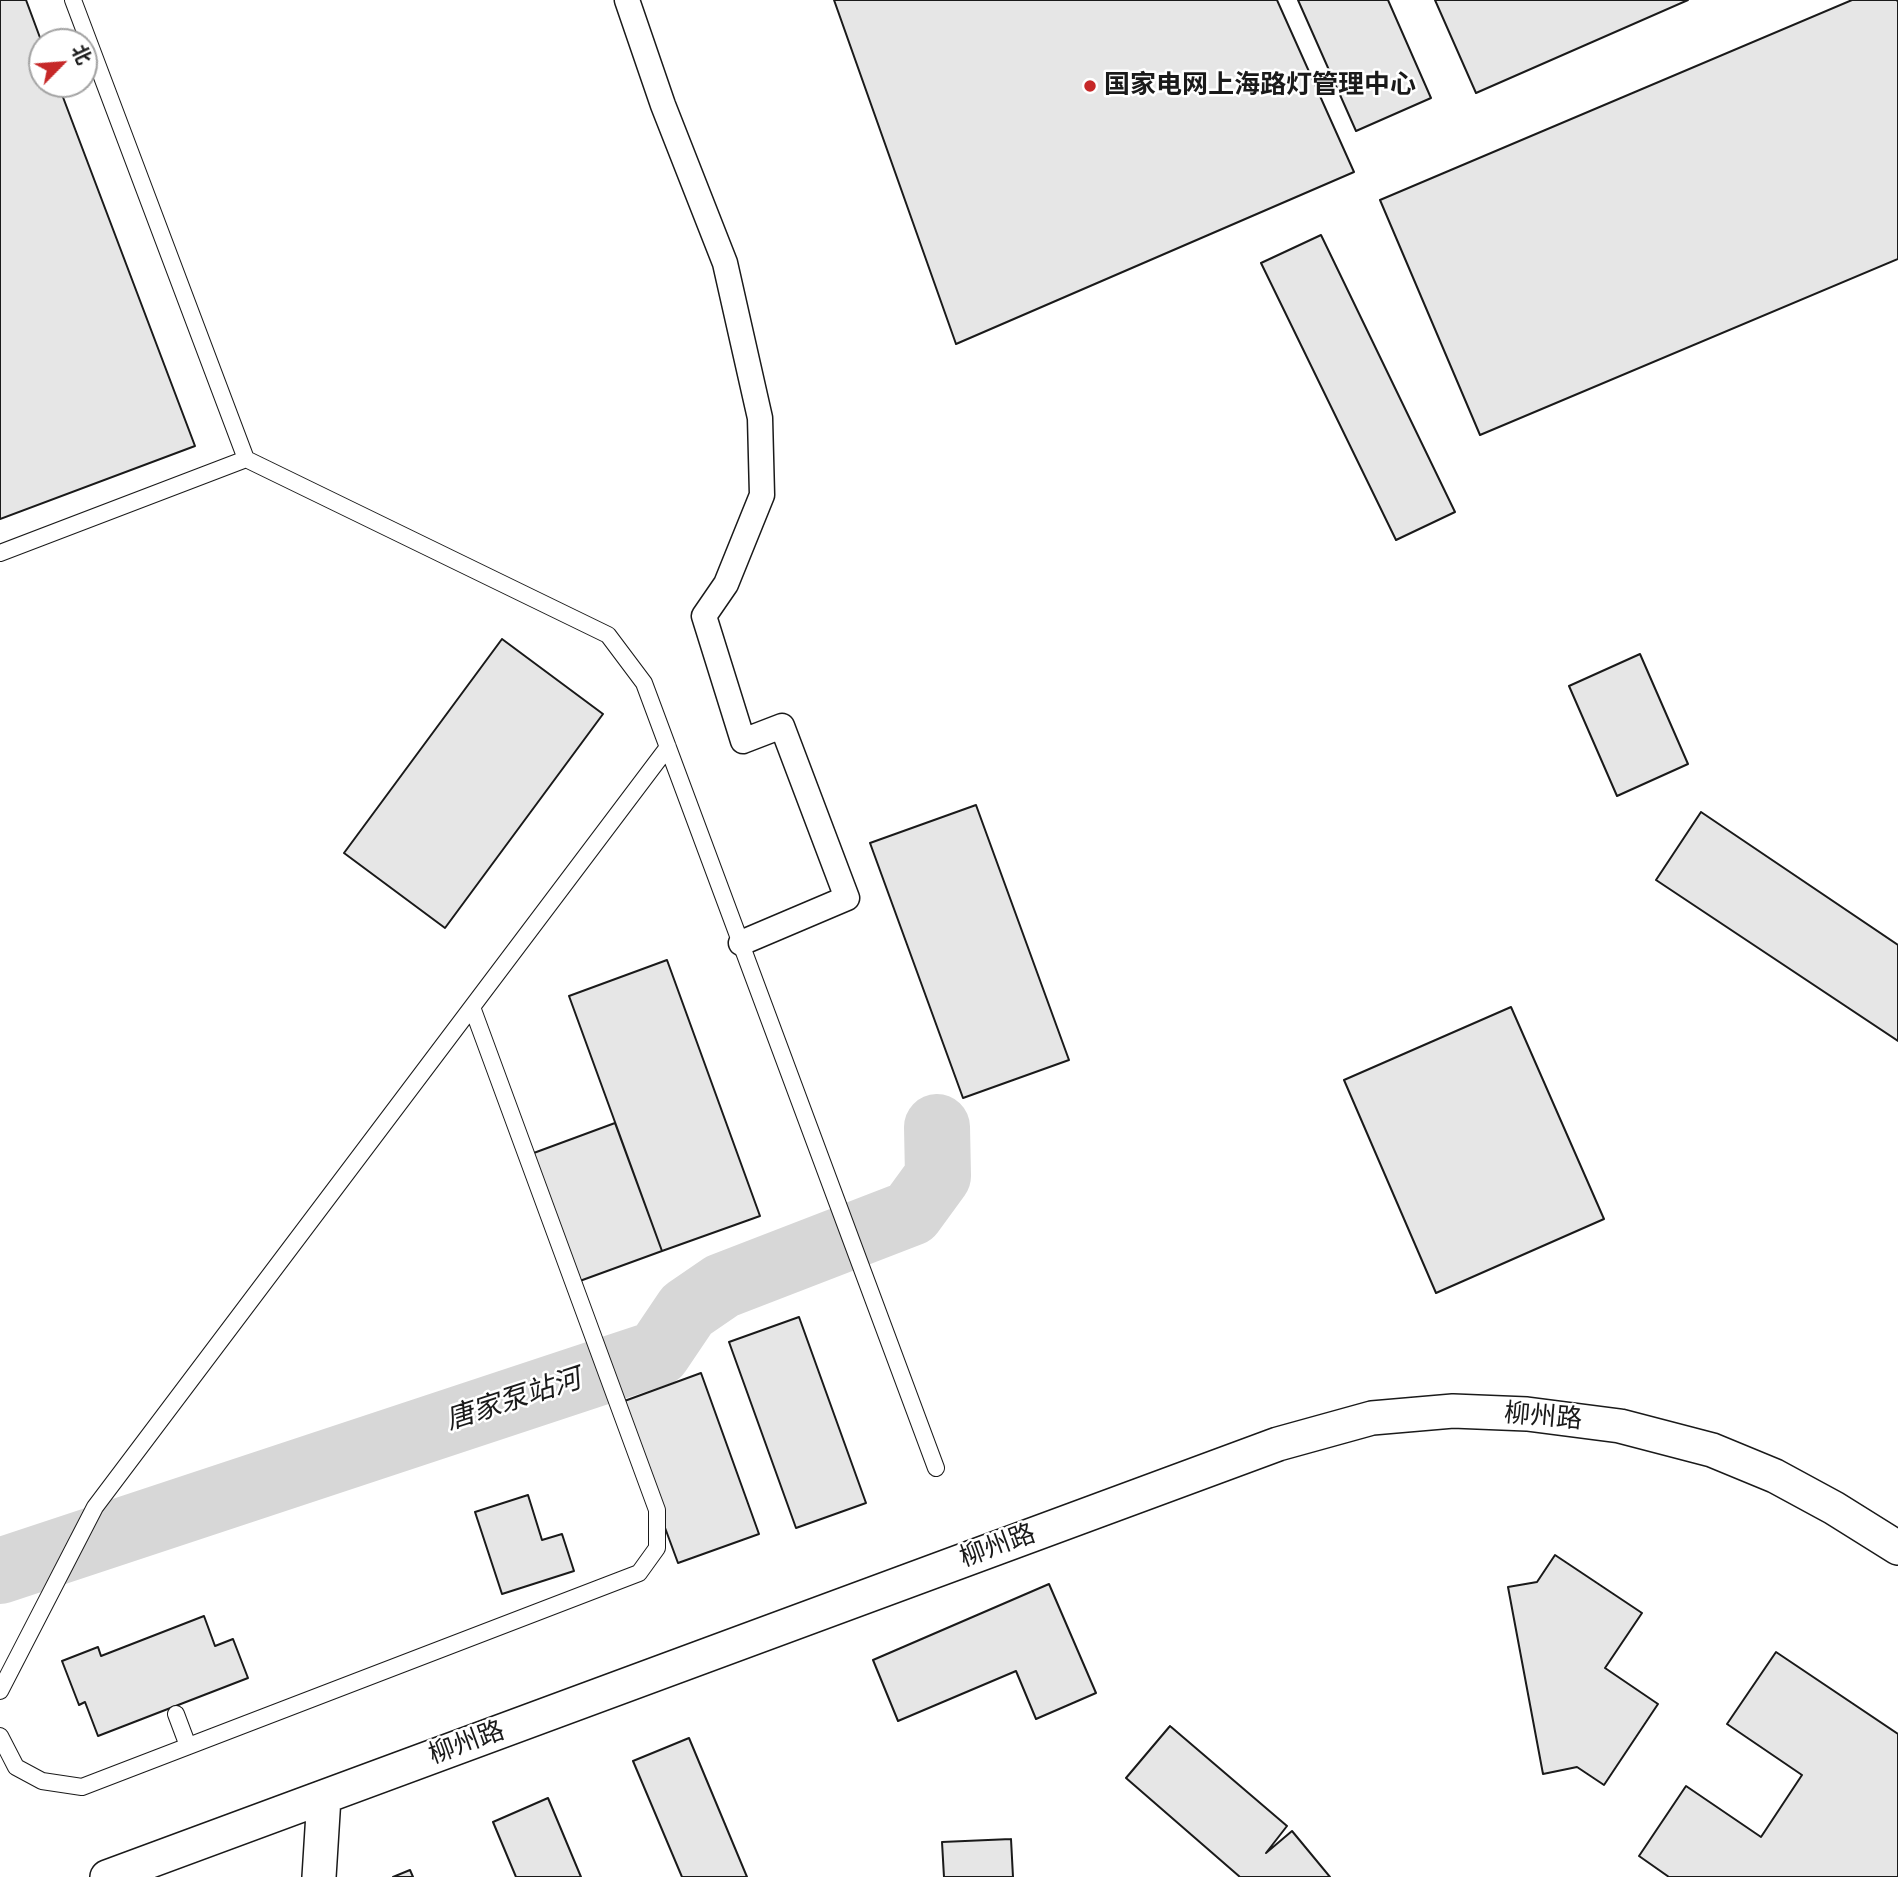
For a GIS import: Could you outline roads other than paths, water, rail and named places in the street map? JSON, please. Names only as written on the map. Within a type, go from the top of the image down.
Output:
[{"type":"street","points":[[627,0],[663,105],[725,263],[760,418],[762,495],[726,584],[704,616],[743,741],[782,726],[847,898],[741,943]]},
{"type":"street","name":"柳州路","points":[[107,1877],[1265,1448],[1372,1418],[1453,1411],[1527,1414],[1620,1426],[1712,1450],[1775,1476],[1834,1508],[1898,1548]]},
{"type":"street","points":[[319,1877],[324,1797]]},
{"type":"lane","points":[[73,0],[246,459],[608,635],[644,683],[936,1468]]},
{"type":"lane","points":[[0,553],[246,459]]},
{"type":"lane","points":[[0,1691],[95,1507],[667,747]]},
{"type":"lane","points":[[0,1736],[16,1767],[42,1781],[82,1787],[639,1573],[657,1548],[657,1510],[472,1007]]},
{"type":"lane","points":[[535,1593],[541,1610]]},
{"type":"lane","points":[[176,1714],[188,1746]]},
{"type":"waterway","name":"唐家泵站河","points":[[0,1571],[658,1353],[687,1310],[722,1286],[911,1213],[938,1176],[937,1127]]},
{"type":"place","name":"国家电网上海路灯管理中心","points":[[1090,86]]}]
